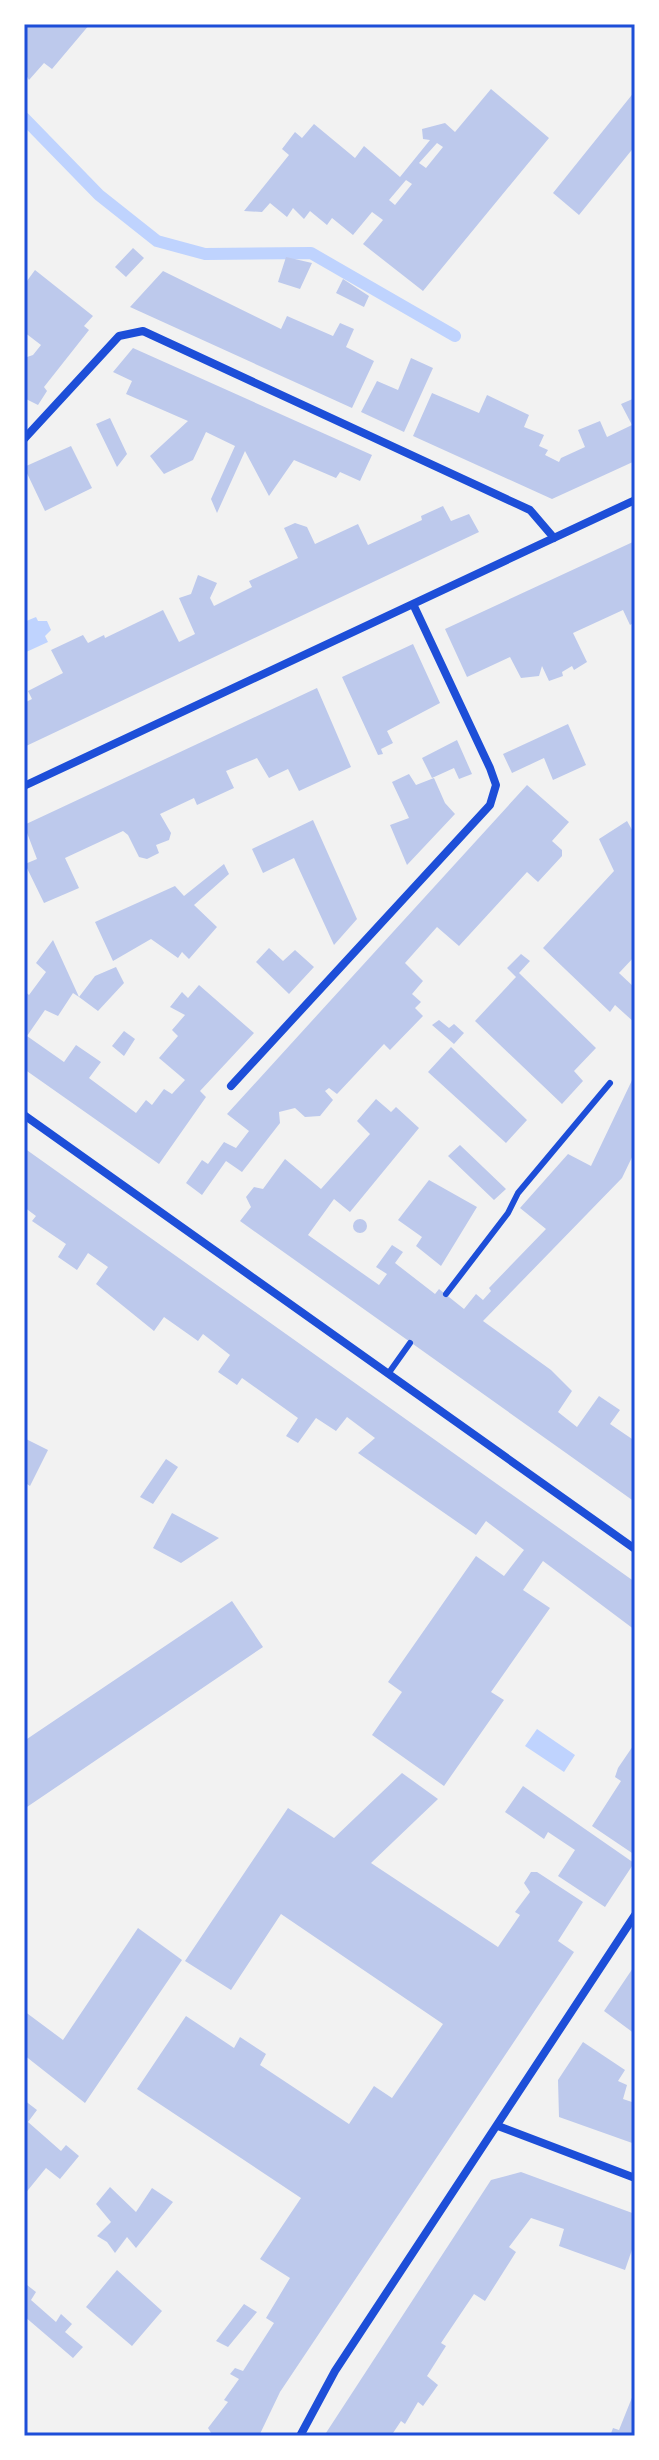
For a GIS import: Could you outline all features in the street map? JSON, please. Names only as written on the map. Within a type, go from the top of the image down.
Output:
[{"type":"street","points":[[24,439],[119,336],[143,331],[530,510],[554,538]]},
{"type":"street","points":[[24,786],[635,500]]},
{"type":"street","points":[[231,1086],[490,805],[496,793],[490,768],[413,604]]},
{"type":"street","points":[[24,1115],[635,1549]]},
{"type":"street","points":[[300,2436],[335,2371],[635,1915]]},
{"type":"street","points":[[498,2126],[635,2178]]},
{"type":"lane","points":[[446,1294],[508,1213],[518,1193],[610,1083]]},
{"type":"lane","points":[[388,1374],[410,1343]]},
{"type":"water","points":[[36,617],[38,621],[47,621],[51,630],[45,636],[48,642],[24,653],[24,622]]},
{"type":"water","points":[[537,1729],[575,1755],[564,1772],[525,1746]]},
{"type":"building","points":[[24,24],[90,24],[52,69],[44,63],[29,80],[24,72]]},
{"type":"building","points":[[491,89],[549,138],[423,291],[363,244],[383,220],[372,212],[353,235],[332,218],[327,225],[310,211],[304,219],[293,208],[287,217],[270,203],[262,212],[244,211],[289,155],[282,149],[295,132],[302,138],[314,124],[355,158],[364,146],[400,177],[430,140],[423,139],[422,129],[445,123],[455,132]],"holes":[[[437,143],[443,147],[426,168],[419,163]],[[406,180],[412,184],[395,205],[389,200]]]},
{"type":"building","points":[[635,91],[635,146],[579,215],[553,193]]},
{"type":"building","points":[[133,248],[144,258],[126,277],[115,267]]},
{"type":"building","points":[[286,257],[312,263],[300,289],[278,282]]},
{"type":"building","points":[[35,270],[93,316],[84,326],[89,330],[44,387],[47,391],[38,405],[24,398],[24,358],[33,355],[41,345],[24,332],[24,285]]},
{"type":"building","points":[[163,271],[281,329],[287,316],[333,336],[340,323],[354,329],[346,347],[374,361],[352,408],[130,307]]},
{"type":"building","points":[[343,279],[369,296],[364,307],[336,293]]},
{"type":"building","points":[[133,348],[372,455],[360,481],[340,472],[336,478],[294,460],[269,496],[245,451],[217,513],[211,499],[235,446],[206,432],[193,460],[164,474],[150,456],[188,421],[126,394],[132,381],[113,372]]},
{"type":"building","points":[[411,358],[433,368],[404,432],[361,412],[377,381],[398,390]]},
{"type":"building","points":[[432,393],[479,413],[487,395],[529,415],[524,427],[544,435],[539,446],[548,450],[545,455],[559,462],[561,458],[585,447],[578,430],[600,421],[607,437],[632,425],[621,404],[635,398],[635,461],[552,499],[413,436]]},
{"type":"building","points":[[110,418],[127,454],[117,467],[96,424]]},
{"type":"building","points":[[71,446],[92,488],[45,511],[24,467]]},
{"type":"building","points":[[443,506],[451,521],[469,514],[479,532],[24,747],[24,703],[32,699],[28,691],[63,673],[51,650],[83,635],[88,643],[104,635],[105,638],[163,610],[179,642],[195,634],[179,598],[191,594],[198,575],[217,583],[210,598],[214,606],[252,587],[249,581],[298,558],[284,528],[295,523],[307,527],[315,544],[358,524],[368,545],[422,520],[421,516]]},
{"type":"building","points":[[635,541],[635,622],[630,625],[623,610],[573,633],[587,662],[574,670],[572,666],[562,672],[563,676],[549,681],[542,666],[539,676],[521,678],[510,657],[467,677],[445,629]]},
{"type":"building","points":[[413,644],[440,703],[387,731],[393,743],[381,749],[383,754],[378,755],[342,677]]},
{"type":"building","points":[[317,688],[351,767],[299,791],[288,769],[269,778],[257,758],[226,771],[234,788],[197,805],[194,798],[160,814],[171,833],[169,840],[156,845],[159,853],[147,859],[139,857],[123,831],[65,858],[79,888],[44,903],[25,864],[37,859],[24,825]]},
{"type":"building","points":[[568,724],[586,765],[553,780],[544,758],[512,773],[503,754]]},
{"type":"building","points":[[457,740],[472,774],[459,779],[454,768],[432,778],[422,758]]},
{"type":"building","points":[[409,774],[416,785],[434,778],[445,803],[455,814],[407,865],[390,825],[409,818],[392,782]]},
{"type":"building","points":[[527,785],[569,822],[552,841],[562,850],[562,856],[538,882],[527,872],[459,946],[437,927],[405,963],[423,981],[412,994],[421,1002],[415,1008],[423,1016],[390,1050],[384,1044],[337,1094],[329,1088],[325,1091],[333,1100],[320,1116],[305,1117],[295,1108],[279,1112],[280,1123],[242,1172],[226,1161],[202,1195],[186,1183],[202,1160],[208,1164],[224,1142],[236,1148],[249,1131],[227,1114]]},
{"type":"building","points":[[313,820],[357,919],[334,945],[294,858],[263,873],[252,849]]},
{"type":"building","points":[[627,821],[635,835],[635,956],[619,973],[635,988],[635,1023],[615,1005],[610,1012],[543,948],[614,871],[599,839]]},
{"type":"building","points":[[224,864],[229,874],[194,905],[217,927],[189,959],[182,952],[178,958],[151,939],[113,961],[95,922],[175,886],[184,896]]},
{"type":"building","points":[[53,940],[79,997],[73,993],[58,1016],[45,1010],[27,1036],[64,1062],[76,1045],[101,1062],[89,1078],[136,1113],[146,1100],[152,1105],[164,1089],[172,1094],[185,1080],[159,1058],[178,1036],[172,1030],[185,1015],[170,1007],[182,992],[188,998],[199,985],[254,1033],[200,1091],[206,1097],[159,1164],[24,1069],[24,991],[29,995],[46,972],[36,963]]},
{"type":"building","points":[[269,948],[283,961],[295,950],[314,967],[289,994],[256,962]]},
{"type":"building","points":[[521,954],[530,961],[519,973],[596,1048],[574,1071],[583,1081],[562,1104],[475,1021],[516,977],[507,968]]},
{"type":"building","points":[[116,967],[124,983],[98,1011],[79,997],[95,976]]},
{"type":"building","points":[[439,1020],[449,1028],[454,1024],[464,1033],[454,1044],[432,1025]]},
{"type":"building","points":[[124,1031],[135,1039],[124,1056],[112,1046]]},
{"type":"building","points":[[451,1047],[527,1120],[506,1143],[428,1072]]},
{"type":"building","points":[[635,1074],[635,1151],[622,1178],[483,1321],[551,1370],[572,1391],[558,1412],[577,1427],[599,1396],[620,1410],[610,1424],[635,1441],[635,1502],[240,1221],[251,1207],[246,1197],[254,1187],[263,1189],[285,1159],[321,1189],[370,1134],[357,1121],[376,1099],[391,1112],[396,1107],[419,1128],[350,1212],[334,1199],[308,1235],[379,1285],[387,1274],[376,1267],[392,1245],[403,1252],[395,1263],[435,1294],[439,1289],[464,1309],[476,1294],[483,1300],[491,1291],[489,1288],[546,1229],[520,1208],[568,1154],[591,1166]]},
{"type":"building","points":[[460,1145],[506,1189],[494,1200],[448,1156]]},
{"type":"building","points":[[24,1148],[635,1582],[635,1630],[543,1561],[523,1590],[550,1608],[491,1692],[504,1700],[444,1786],[372,1735],[402,1692],[388,1682],[476,1556],[504,1576],[524,1550],[486,1521],[476,1535],[358,1453],[375,1438],[347,1417],[336,1431],[316,1418],[298,1443],[286,1436],[298,1418],[242,1378],[237,1385],[218,1372],[230,1355],[203,1334],[198,1341],[164,1317],[154,1331],[96,1284],[108,1267],[88,1253],[77,1270],[58,1257],[66,1244],[32,1221],[36,1216],[24,1207]]},
{"type":"building","points":[[429,1180],[477,1207],[441,1266],[416,1246],[422,1237],[398,1220]]},
{"type":"building","points":[[360,1219],[367,1226],[360,1233],[353,1226]]},
{"type":"building","points":[[24,1438],[48,1450],[30,1486],[24,1482]]},
{"type":"building","points":[[166,1459],[178,1467],[153,1504],[140,1497]]},
{"type":"building","points":[[172,1513],[219,1538],[181,1563],[153,1548]]},
{"type":"building","points":[[232,1601],[263,1647],[24,1809],[24,1741]]},
{"type":"building","points":[[635,1743],[635,1855],[592,1826],[621,1781],[615,1777],[618,1768]]},
{"type":"building","points":[[402,1773],[438,1799],[371,1863],[498,1947],[520,1915],[515,1912],[530,1892],[524,1883],[531,1872],[537,1872],[583,1902],[558,1941],[574,1952],[280,2392],[259,2436],[213,2436],[208,2428],[228,2402],[224,2400],[239,2379],[230,2374],[235,2368],[243,2371],[274,2323],[266,2318],[290,2278],[260,2259],[301,2198],[137,2089],[186,2016],[234,2048],[240,2037],[266,2054],[260,2065],[349,2124],[374,2086],[392,2098],[443,2024],[281,1914],[231,1990],[185,1961],[288,1808],[334,1838]]},
{"type":"building","points":[[523,1786],[634,1863],[605,1907],[558,1876],[575,1850],[548,1832],[544,1839],[505,1812]]},
{"type":"building","points":[[138,1928],[182,1960],[85,2103],[24,2055],[24,2011],[63,2040]]},
{"type":"building","points":[[635,1965],[635,2034],[604,2011]]},
{"type":"building","points":[[583,2042],[625,2070],[618,2081],[627,2085],[623,2099],[635,2103],[635,2144],[559,2117],[558,2080]]},
{"type":"building","points":[[24,2100],[37,2110],[28,2122],[61,2151],[66,2145],[79,2156],[60,2179],[46,2168],[24,2195]]},
{"type":"building","points":[[521,2172],[635,2214],[635,2241],[625,2270],[559,2246],[564,2229],[531,2218],[509,2247],[516,2252],[485,2301],[474,2294],[441,2343],[446,2346],[427,2376],[438,2385],[423,2406],[418,2402],[405,2424],[401,2421],[391,2436],[324,2436],[491,2180]]},
{"type":"building","points":[[110,2187],[136,2212],[152,2188],[173,2202],[136,2248],[127,2237],[115,2253],[107,2242],[97,2236],[111,2222],[96,2204]]},
{"type":"building","points":[[117,2270],[162,2311],[132,2346],[86,2307]]},
{"type":"building","points":[[27,2285],[36,2292],[31,2300],[56,2322],[61,2314],[72,2324],[65,2332],[83,2347],[73,2358],[24,2316],[24,2288]]},
{"type":"building","points":[[244,2304],[257,2312],[228,2347],[216,2341]]},
{"type":"building","points":[[635,2390],[635,2436],[610,2436],[613,2428],[619,2430]]},
{"type":"waterway","points":[[24,118],[99,195],[157,241],[205,254],[311,253],[455,336]]}]
